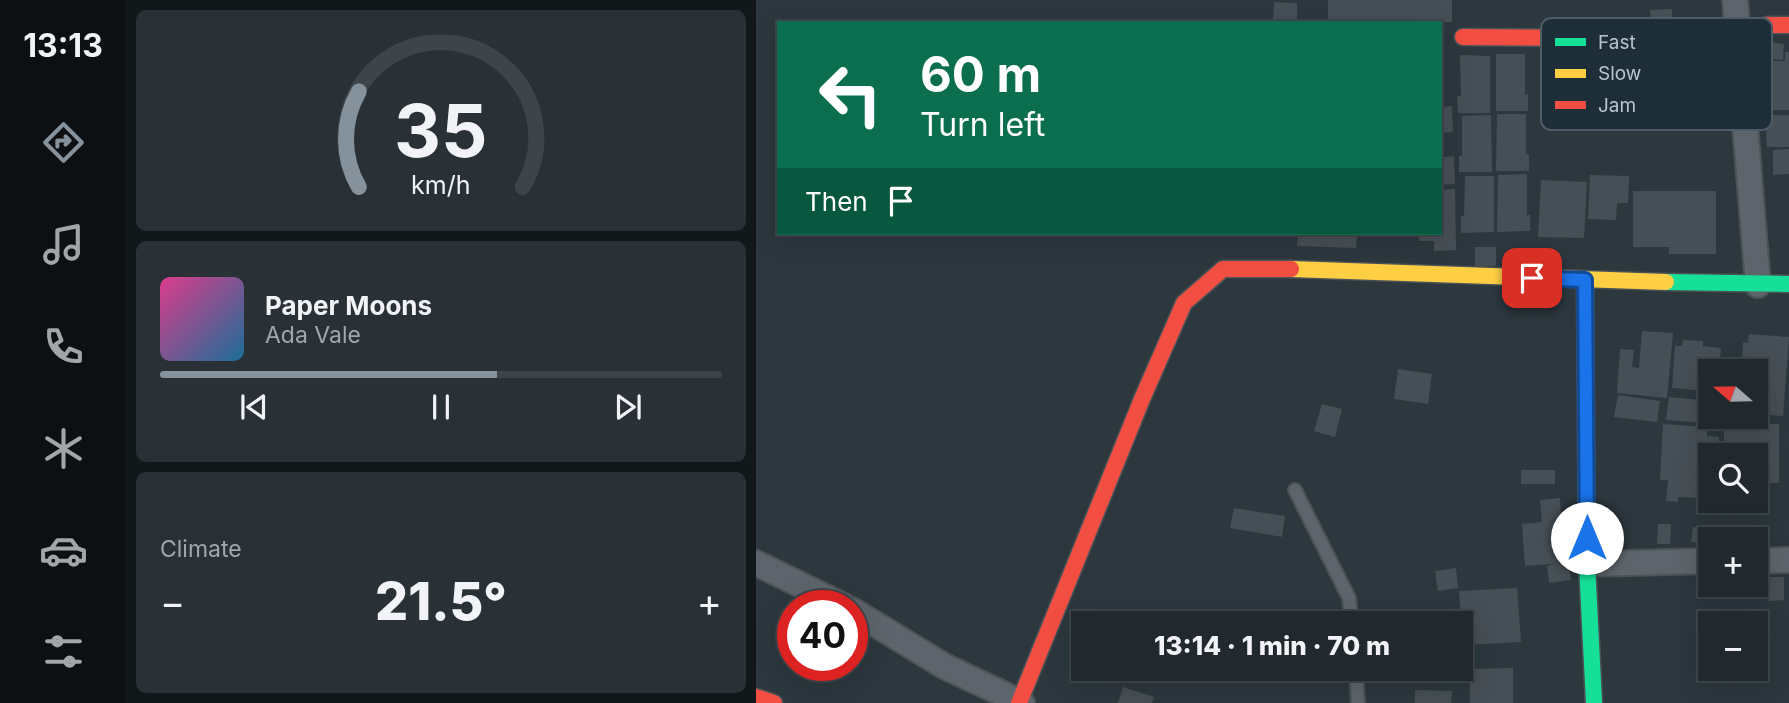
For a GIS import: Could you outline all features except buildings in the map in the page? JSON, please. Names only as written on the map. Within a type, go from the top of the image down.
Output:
[{"type":"main road","points":[[1463,37],[1541,38]]},
{"type":"main road","points":[[1020,703],[1142,399],[1184,303],[1223,269],[1267,268],[1585,280],[1789,284]]},
{"type":"main road","points":[[1585,280],[1587,564],[1594,703]]},
{"type":"main road","points":[[756,697],[774,703]]},
{"type":"street","points":[[1735,0],[1736,18]]},
{"type":"street","points":[[1745,130],[1758,285]]},
{"type":"street","points":[[1768,561],[1789,560]]},
{"type":"street","points":[[1587,564],[1698,561]]},
{"type":"street","points":[[756,563],[811,590]]},
{"type":"street","points":[[868,620],[944,666],[1020,703]]},
{"type":"lane","points":[[1295,490],[1349,598],[1351,611]]},
{"type":"lane","points":[[1357,681],[1358,703]]},
{"type":"traffic: fast","points":[[1585,280],[1587,564],[1594,703]]},
{"type":"traffic: fast","points":[[1666,282],[1789,284]]},
{"type":"traffic: slow","points":[[1291,269],[1666,282]]},
{"type":"traffic: jam","points":[[1772,25],[1789,25]]},
{"type":"traffic: jam","points":[[1463,37],[1541,38]]},
{"type":"traffic: jam","points":[[1019,703],[1142,399],[1184,303],[1223,269],[1291,269]]},
{"type":"traffic: jam","points":[[756,697],[774,703]]},
{"type":"route","points":[[1532,278],[1585,280],[1587,538]]}]
